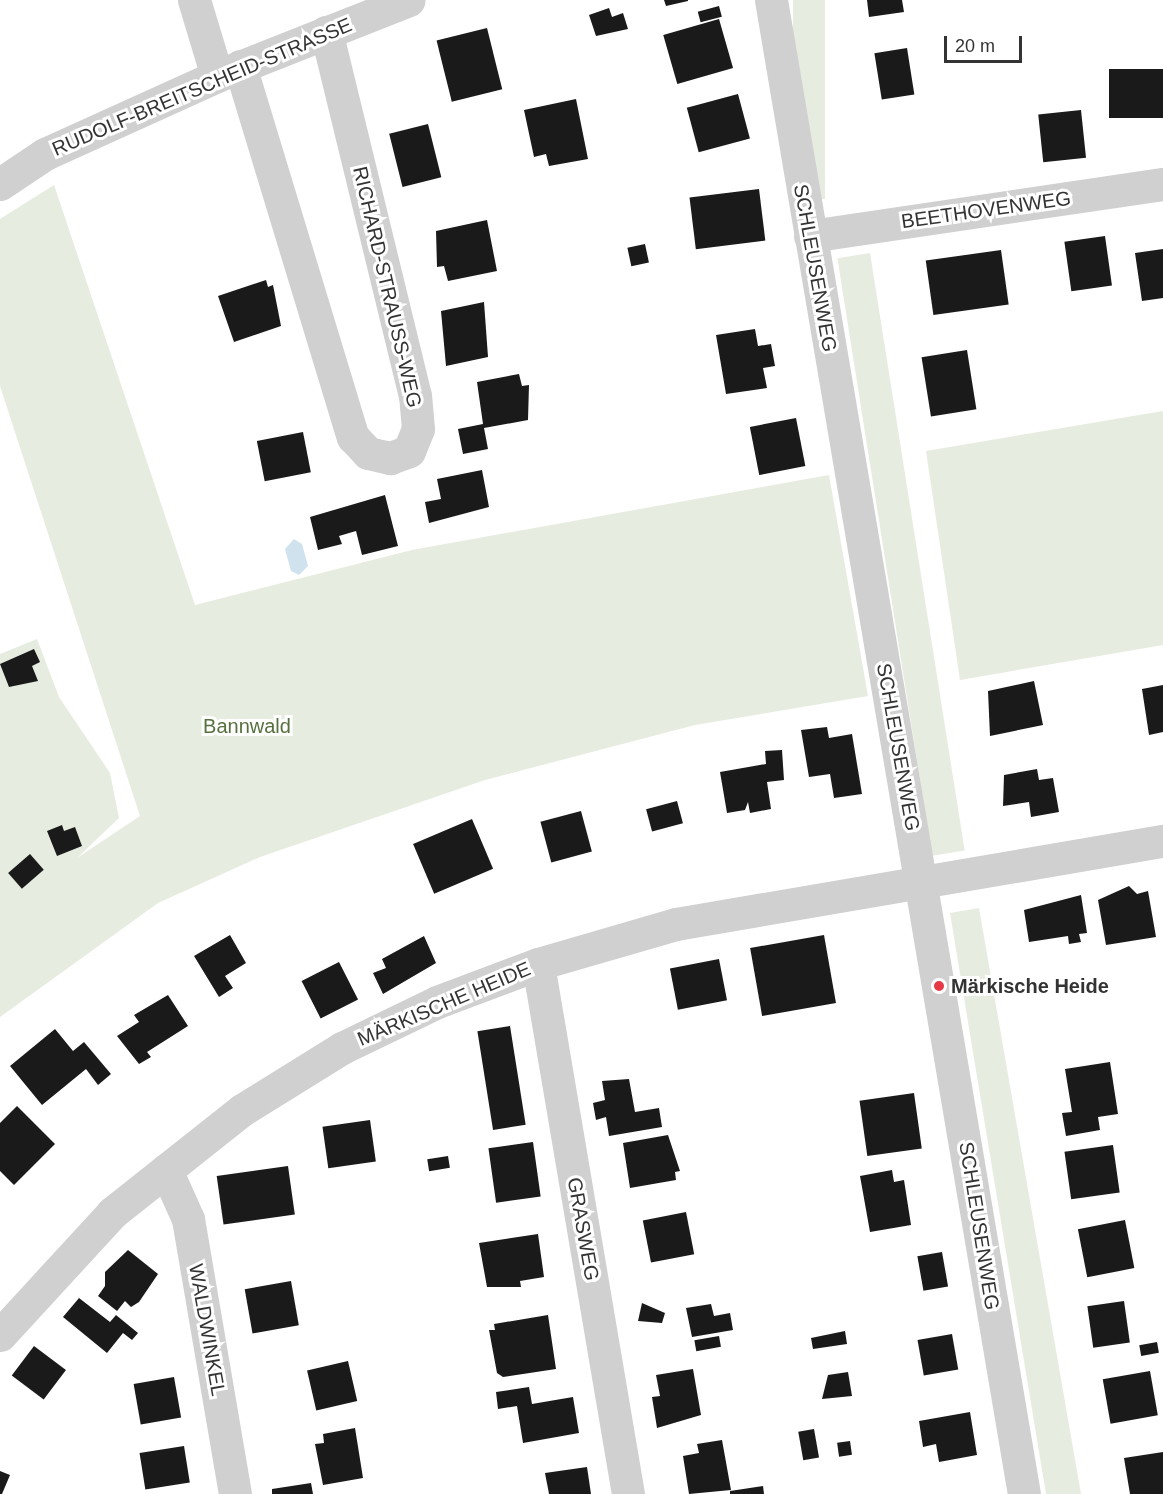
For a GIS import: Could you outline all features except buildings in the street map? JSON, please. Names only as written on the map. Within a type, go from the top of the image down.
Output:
[{"type":"street","name":"RICHARD-STRAUSS-WEG","points":[[194,0],[229,71],[353,437],[368,453],[390,458],[409,451],[418,429],[415,396],[326,32]]},
{"type":"street","name":"RUDOLF-BREITSCHEID-STRASSE","points":[[0,184],[45,154],[229,71],[409,0]]},
{"type":"street","name":"SCHLEUSENWEG","points":[[771,0],[1024,1494]]},
{"type":"street","name":"BEETHOVENWEG","points":[[810,236],[1163,184]]},
{"type":"street","name":"MÄRKISCHE HEIDE","points":[[0,1335],[74,1250],[166,1170],[242,1110],[342,1048],[437,1002],[538,964],[676,924],[1163,841]]},
{"type":"street","name":"GRASWEG","points":[[538,964],[628,1494]]},
{"type":"street","name":"WALDWINKEL","points":[[166,1170],[188,1219],[235,1494]]},
{"type":"green space","points":[[793,0],[825,0],[825,199],[793,199]]},
{"type":"green space","name":"Bannwald","points":[[54,185],[195,605],[412,550],[829,475],[868,696],[695,725],[485,780],[260,857],[158,903],[0,1017],[0,654],[37,639],[59,697],[110,773],[119,818],[77,858],[140,816],[0,386],[0,219]]},
{"type":"green space","points":[[870,253],[965,851],[932,856],[837,258]]},
{"type":"green space","points":[[1163,411],[1163,645],[960,680],[926,451]]},
{"type":"green space","points":[[979,908],[1081,1494],[1046,1494],[950,913]]},
{"type":"water","points":[[294,539],[302,544],[308,566],[299,575],[291,571],[285,549]]},
{"type":"place","name":"Märkische Heide","points":[[939,986]]}]
